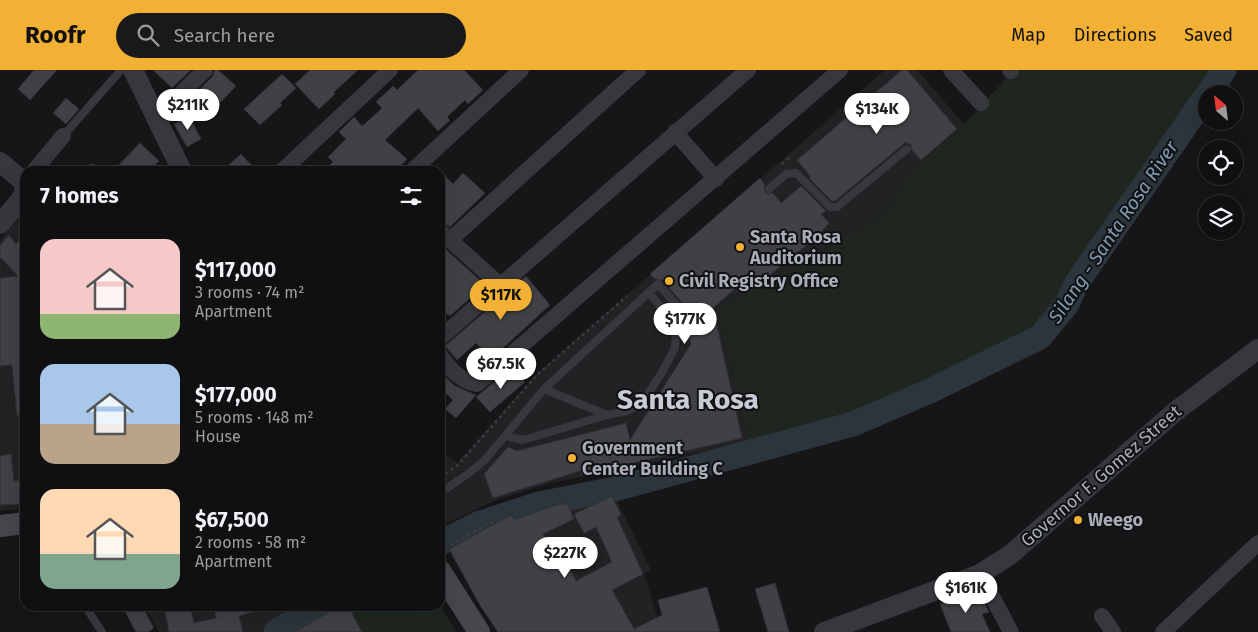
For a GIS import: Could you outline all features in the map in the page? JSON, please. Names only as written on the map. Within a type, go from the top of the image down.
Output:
[{"type":"main road","points":[[0,526],[20,524]]},
{"type":"main road","points":[[445,578],[479,632]]},
{"type":"street","points":[[133,70],[180,166]]},
{"type":"street","points":[[156,118],[205,70]]},
{"type":"street","points":[[287,166],[390,70]]},
{"type":"street","points":[[417,166],[521,70]]},
{"type":"street","points":[[500,285],[445,236],[638,70]]},
{"type":"street","points":[[445,334],[748,70]]},
{"type":"street","points":[[445,361],[452,370],[467,382],[477,384],[840,70]]},
{"type":"street","points":[[952,70],[980,103]]},
{"type":"street","points":[[675,132],[716,178]]},
{"type":"street","points":[[38,166],[63,136]]},
{"type":"street","points":[[0,162],[20,185]]},
{"type":"street","points":[[0,224],[20,196]]},
{"type":"street","name":"Governor F. Gomez Street","points":[[824,632],[846,629],[980,574],[1010,555],[1176,411],[1258,348]]},
{"type":"street","points":[[1163,632],[1258,543]]},
{"type":"street","points":[[980,574],[1011,632]]},
{"type":"street","points":[[1102,616],[1113,632]]},
{"type":"lane","points":[[63,136],[122,70]]},
{"type":"lane","points":[[769,189],[786,174],[796,173],[830,208],[837,207],[907,148]]},
{"type":"lane","points":[[445,489],[477,467],[544,389],[658,284],[684,313],[687,320],[686,326],[676,332]]},
{"type":"lane","points":[[504,437],[523,440],[607,415],[627,411],[642,402],[675,348],[676,332],[669,317],[649,293]]},
{"type":"lane","points":[[544,389],[607,415]]},
{"type":"lane","points":[[88,611],[102,632]]},
{"type":"path","points":[[537,375],[551,382]]},
{"type":"path","points":[[489,430],[504,437]]},
{"type":"path","points":[[445,548],[497,519]]},
{"type":"shaded area","points":[[885,70],[917,70],[964,124],[907,174],[891,205],[866,227],[716,309],[749,441],[625,469],[550,483],[494,501],[445,525],[445,454],[457,463],[536,374]]},
{"type":"shaded area","points":[[1014,70],[1218,70],[1207,85],[1198,85],[1198,99],[1091,251],[1071,273],[1057,300],[1035,330],[963,365],[914,394],[749,441],[716,309],[866,227],[891,205],[907,174],[964,124]]},
{"type":"shaded area","points":[[20,217],[20,509],[0,511],[0,240]]},
{"type":"shaded area","points":[[613,493],[651,570],[644,574],[662,632],[498,632],[452,557],[516,523],[514,520],[553,506]]},
{"type":"shaded area","points":[[147,611],[297,611],[267,632],[159,632]]},
{"type":"shaded area","points":[[351,611],[444,611],[456,632],[362,632]]},
{"type":"building","points":[[34,70],[57,70],[30,100],[18,89]]},
{"type":"building","points":[[153,70],[191,70],[172,88]]},
{"type":"building","points":[[215,70],[218,70],[236,86],[218,105],[200,89],[212,77]]},
{"type":"building","points":[[310,70],[358,70],[319,109],[295,84]]},
{"type":"building","points":[[418,70],[464,70],[483,90],[468,104],[465,100],[447,117],[450,120],[438,131],[418,108],[385,140],[407,159],[401,166],[329,166],[333,162],[328,157],[346,139],[339,132],[354,117],[362,126],[382,108],[376,102],[393,86],[397,90]]},
{"type":"building","points":[[902,70],[907,70],[957,129],[921,160],[912,150],[911,145],[906,142],[835,201],[832,201],[809,178],[811,177],[797,160]]},
{"type":"building","points":[[282,74],[296,88],[280,103],[282,105],[260,125],[244,109]]},
{"type":"building","points":[[66,98],[79,109],[66,124],[53,113]]},
{"type":"building","points":[[189,116],[201,139],[187,147],[174,124]]},
{"type":"building","points":[[140,143],[159,161],[154,166],[118,166]]},
{"type":"building","points":[[241,154],[252,166],[228,166]]},
{"type":"building","points":[[463,173],[485,193],[450,227],[445,224],[445,176],[453,184]]},
{"type":"building","points":[[760,178],[765,185],[765,192],[768,194],[773,193],[781,203],[801,186],[826,211],[821,214],[829,223],[817,237],[761,282],[757,278],[749,285],[745,280],[713,308],[742,438],[581,475],[580,471],[493,498],[484,474],[508,447],[517,451],[626,423],[630,440],[691,344],[689,336],[692,335],[691,329],[697,323],[688,309],[662,280],[655,279],[650,274]]},
{"type":"building","points":[[9,235],[16,244],[20,240],[20,416],[17,416],[12,365],[0,366],[0,278],[18,276],[0,257],[0,245]]},
{"type":"building","points":[[445,249],[485,285],[450,316],[445,312]]},
{"type":"building","points":[[526,276],[550,305],[491,359],[476,343],[457,360],[445,346]]},
{"type":"building","points":[[512,367],[525,382],[490,412],[476,397]]},
{"type":"building","points":[[445,377],[455,386],[476,395],[456,418],[445,409],[453,400],[445,393]]},
{"type":"building","points":[[11,454],[14,481],[20,480],[20,504],[0,505],[0,456]]},
{"type":"building","points":[[612,496],[621,515],[617,517],[643,574],[612,590],[634,629],[662,615],[658,600],[707,587],[720,632],[498,632],[481,607],[449,549],[511,515],[514,520],[567,503],[574,519],[543,534],[555,557],[562,553],[576,581],[612,562],[596,527],[584,533],[574,514]]},
{"type":"building","points":[[775,583],[789,632],[768,632],[755,589]]},
{"type":"building","points":[[978,591],[989,612],[982,614],[990,632],[951,632],[940,604]]},
{"type":"building","points":[[125,611],[145,611],[154,628],[148,632],[136,632]]},
{"type":"building","points":[[165,611],[191,611],[194,623],[216,618],[214,611],[255,611],[239,616],[243,632],[169,632]]},
{"type":"building","points":[[331,611],[351,611],[362,632],[295,632]]},
{"type":"waterway","name":"Silang - Santa Rosa River","points":[[1214,85],[1224,70]]},
{"type":"waterway","name":"Silang - Santa Rosa River","points":[[445,540],[478,524],[539,504],[615,489],[853,424],[932,390],[1040,337],[1067,304],[1076,284],[1198,108]]},
{"type":"waterway","name":"Silang - Santa Rosa River","points":[[276,632],[310,611]]},
{"type":"place","name":"Santa Rosa Auditorium","points":[[740,247]]},
{"type":"place","name":"Civil Registry Office","points":[[669,281]]},
{"type":"place","name":"Government Center Building C","points":[[572,458]]},
{"type":"place","name":"Weego","points":[[1078,520]]},
{"type":"district","name":"Santa Rosa","points":[[688,399]]}]
